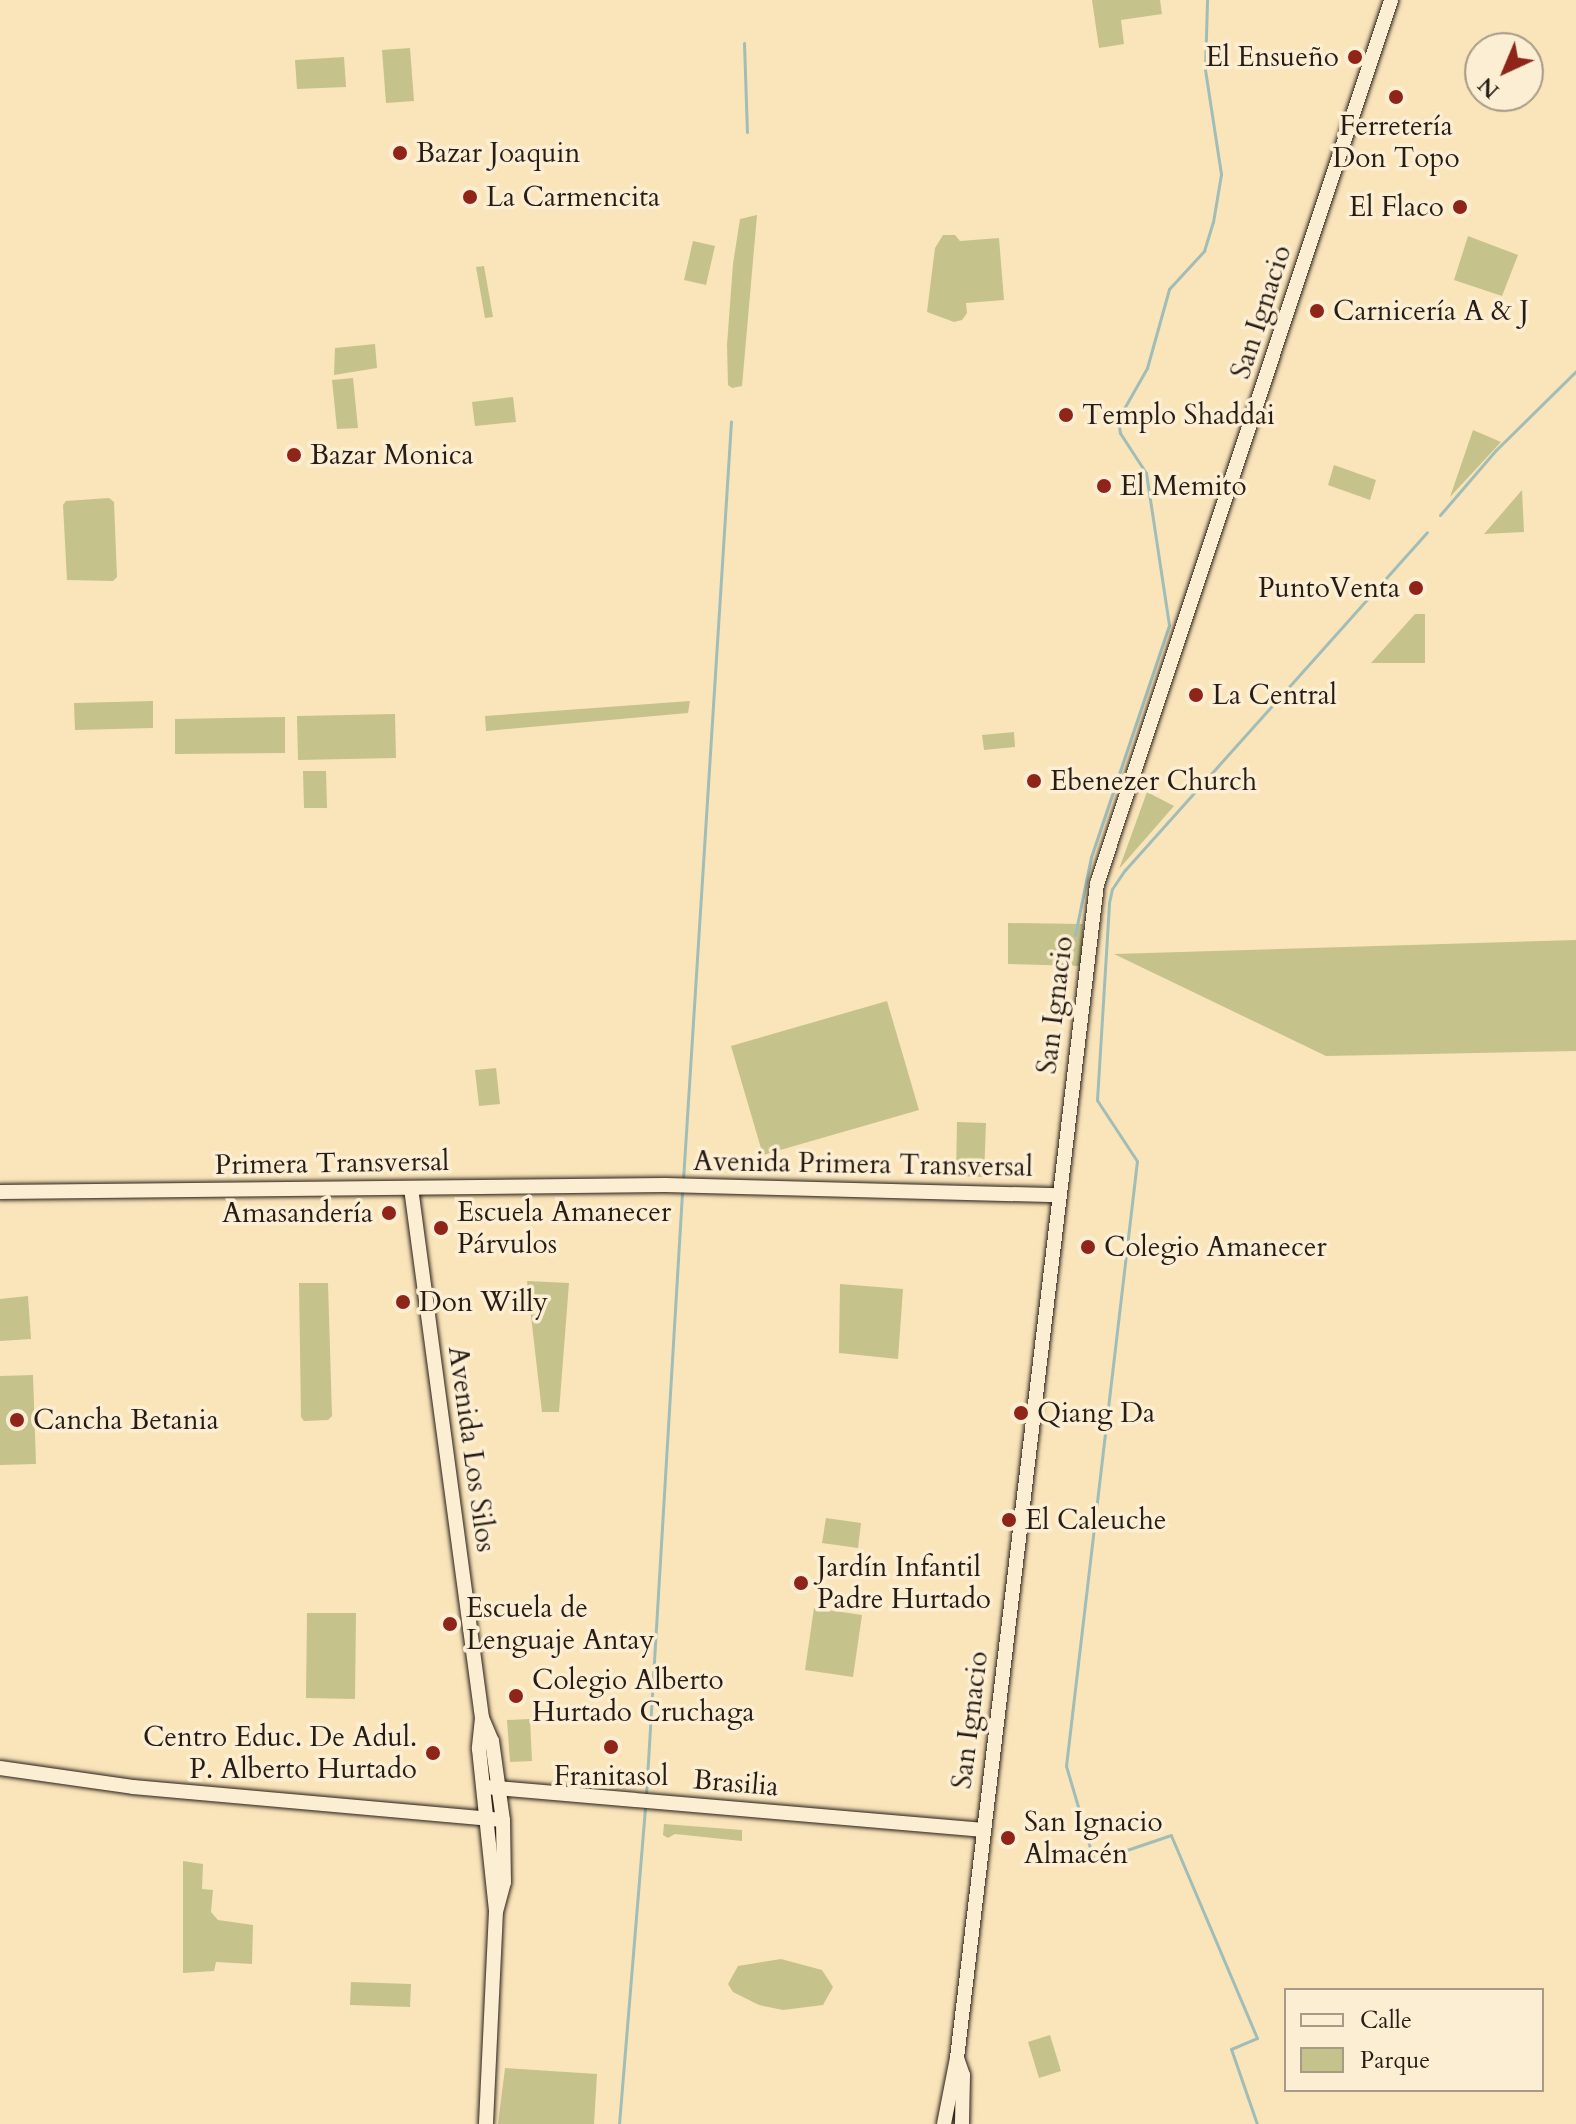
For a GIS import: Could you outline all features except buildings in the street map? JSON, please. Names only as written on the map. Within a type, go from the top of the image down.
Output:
[{"type":"main road","name":"San Ignacio","points":[[957,2058],[1089,941],[1101,869],[1391,0]]},
{"type":"main road","name":"Avenida Primera Transversal","points":[[677,1185],[1059,1195]]},
{"type":"main road","name":"Primera Transversal","points":[[0,1192],[677,1185]]},
{"type":"main road","name":"Avenida Los Silos","points":[[411,1188],[482,1718],[492,1741],[496,1911],[486,2124]]},
{"type":"main road","points":[[0,1768],[133,1787],[496,1819]]},
{"type":"main road","name":"Brasilia","points":[[492,1788],[984,1830]]},
{"type":"main road","points":[[944,2124],[957,2058]]},
{"type":"main road","points":[[957,2058],[963,2075],[962,2124]]},
{"type":"green space","points":[[1092,0],[1160,0],[1162,14],[1121,20],[1124,44],[1099,48]]},
{"type":"green space","points":[[410,48],[414,101],[386,103],[382,50]]},
{"type":"green space","points":[[344,57],[346,87],[297,89],[295,60]]},
{"type":"green space","points":[[757,215],[742,386],[732,388],[728,385],[727,345],[733,264],[740,219]]},
{"type":"green space","points":[[943,235],[955,235],[960,241],[999,238],[1004,300],[966,303],[967,313],[962,320],[954,322],[927,312],[935,248]]},
{"type":"green space","points":[[1468,236],[1518,255],[1502,296],[1454,280]]},
{"type":"green space","points":[[693,241],[715,246],[706,285],[684,280]]},
{"type":"green space","points":[[484,266],[493,317],[485,318],[476,267]]},
{"type":"green space","points":[[375,344],[377,368],[334,375],[335,348]]},
{"type":"green space","points":[[353,378],[358,428],[337,429],[332,380]]},
{"type":"green space","points":[[513,397],[516,422],[475,426],[472,402]]},
{"type":"green space","points":[[1473,430],[1501,442],[1450,497]]},
{"type":"green space","points":[[1334,465],[1376,480],[1370,500],[1328,485]]},
{"type":"green space","points":[[1522,490],[1524,532],[1484,534]]},
{"type":"green space","points":[[109,498],[114,502],[117,577],[113,581],[67,580],[63,505],[66,501]]},
{"type":"green space","points":[[1415,614],[1425,614],[1425,663],[1371,663]]},
{"type":"green space","points":[[153,701],[153,728],[75,730],[74,703]]},
{"type":"green space","points":[[690,701],[688,713],[486,731],[485,716]]},
{"type":"green space","points":[[395,714],[396,758],[298,760],[297,716]]},
{"type":"green space","points":[[285,717],[285,753],[175,754],[175,719]]},
{"type":"green space","points":[[1014,732],[1015,747],[984,750],[982,735]]},
{"type":"green space","points":[[303,771],[326,771],[327,808],[304,808]]},
{"type":"green space","points":[[1147,792],[1174,806],[1119,869]]},
{"type":"green space","points":[[1008,923],[1083,924],[1082,966],[1008,964]]},
{"type":"green space","points":[[1576,940],[1576,1051],[1326,1056],[1114,954]]},
{"type":"green space","points":[[887,1001],[919,1110],[763,1155],[731,1046]]},
{"type":"green space","points":[[496,1068],[500,1104],[479,1106],[475,1070]]},
{"type":"green space","points":[[957,1122],[986,1123],[984,1177],[956,1176]]},
{"type":"green space","points":[[527,1281],[569,1283],[559,1412],[542,1412]]},
{"type":"green space","points":[[299,1283],[328,1283],[332,1416],[328,1420],[304,1421],[301,1417]]},
{"type":"green space","points":[[840,1284],[903,1289],[898,1359],[839,1353]]},
{"type":"green space","points":[[28,1296],[31,1339],[0,1341],[0,1299]]},
{"type":"green space","name":"Cancha Betania","points":[[33,1375],[36,1464],[0,1465],[0,1376]]},
{"type":"green space","points":[[826,1518],[861,1523],[858,1548],[822,1543]]},
{"type":"green space","points":[[814,1608],[862,1615],[853,1677],[805,1670]]},
{"type":"green space","points":[[307,1613],[356,1613],[355,1699],[306,1698]]},
{"type":"green space","points":[[530,1719],[532,1761],[510,1762],[507,1720]]},
{"type":"green space","points":[[664,1824],[742,1830],[742,1841],[675,1834],[668,1838],[663,1835]]},
{"type":"green space","points":[[183,1861],[203,1864],[202,1889],[213,1890],[211,1912],[218,1920],[253,1925],[252,1964],[216,1962],[214,1971],[183,1973]]},
{"type":"green space","points":[[781,1959],[822,1970],[833,1987],[823,2005],[783,2010],[759,2005],[733,1992],[728,1984],[738,1966]]},
{"type":"green space","points":[[351,1982],[411,1984],[410,2007],[350,2005]]},
{"type":"green space","points":[[1050,2035],[1061,2071],[1039,2078],[1028,2042]]},
{"type":"green space","points":[[505,2068],[597,2074],[594,2124],[498,2124]]},
{"type":"waterway","points":[[1075,935],[1091,857],[1169,625],[1146,473],[1120,433],[1118,419],[1147,368],[1169,289],[1204,251],[1213,222],[1221,174],[1205,69],[1207,0]]},
{"type":"waterway","points":[[744,43],[747,132]]},
{"type":"waterway","points":[[1440,515],[1496,450],[1576,371]]},
{"type":"waterway","points":[[683,1180],[731,422]]},
{"type":"waterway","points":[[1257,2124],[1231,2049],[1257,2038],[1171,1835],[1094,1861],[1066,1766],[1137,1161],[1097,1100],[1109,903],[1112,889],[1125,870],[1427,532]]},
{"type":"waterway","points":[[646,1795],[682,1192]]},
{"type":"waterway","points":[[619,2124],[645,1807]]},
{"type":"place","name":"El Ensueño","points":[[1355,57]]},
{"type":"place","name":"Ferretería Don Topo","points":[[1396,97]]},
{"type":"place","name":"Bazar Joaquin","points":[[400,153]]},
{"type":"place","name":"La Carmencita","points":[[470,197]]},
{"type":"place","name":"El Flaco","points":[[1460,207]]},
{"type":"place","name":"Carnicería A & J","points":[[1317,311]]},
{"type":"place","name":"Templo Shaddai","points":[[1066,415]]},
{"type":"place","name":"Bazar Monica","points":[[294,455]]},
{"type":"place","name":"El Memito","points":[[1104,486]]},
{"type":"place","name":"PuntoVenta","points":[[1416,588]]},
{"type":"place","name":"La Central","points":[[1196,695]]},
{"type":"place","name":"Ebenezer Church","points":[[1034,781]]},
{"type":"place","name":"Amasandería","points":[[389,1213]]},
{"type":"place","name":"Escuela Amanecer Párvulos","points":[[441,1228]]},
{"type":"place","name":"Colegio Amanecer","points":[[1088,1247]]},
{"type":"place","name":"Don Willy","points":[[403,1302]]},
{"type":"place","name":"Qiang Da","points":[[1021,1413]]},
{"type":"place","name":"Cancha Betania","points":[[17,1420]]},
{"type":"place","name":"El Caleuche","points":[[1009,1520]]},
{"type":"place","name":"Jardín Infantil Padre Hurtado","points":[[801,1583]]},
{"type":"place","name":"Escuela de Lenguaje Antay","points":[[450,1624]]},
{"type":"place","name":"Colegio Alberto Hurtado Cruchaga","points":[[516,1696]]},
{"type":"place","name":"Franitasol","points":[[611,1747]]},
{"type":"place","name":"Centro Educ. De Adul. P. Alberto Hurtado","points":[[433,1753]]},
{"type":"place","name":"San Ignacio Almacén","points":[[1008,1838]]}]
